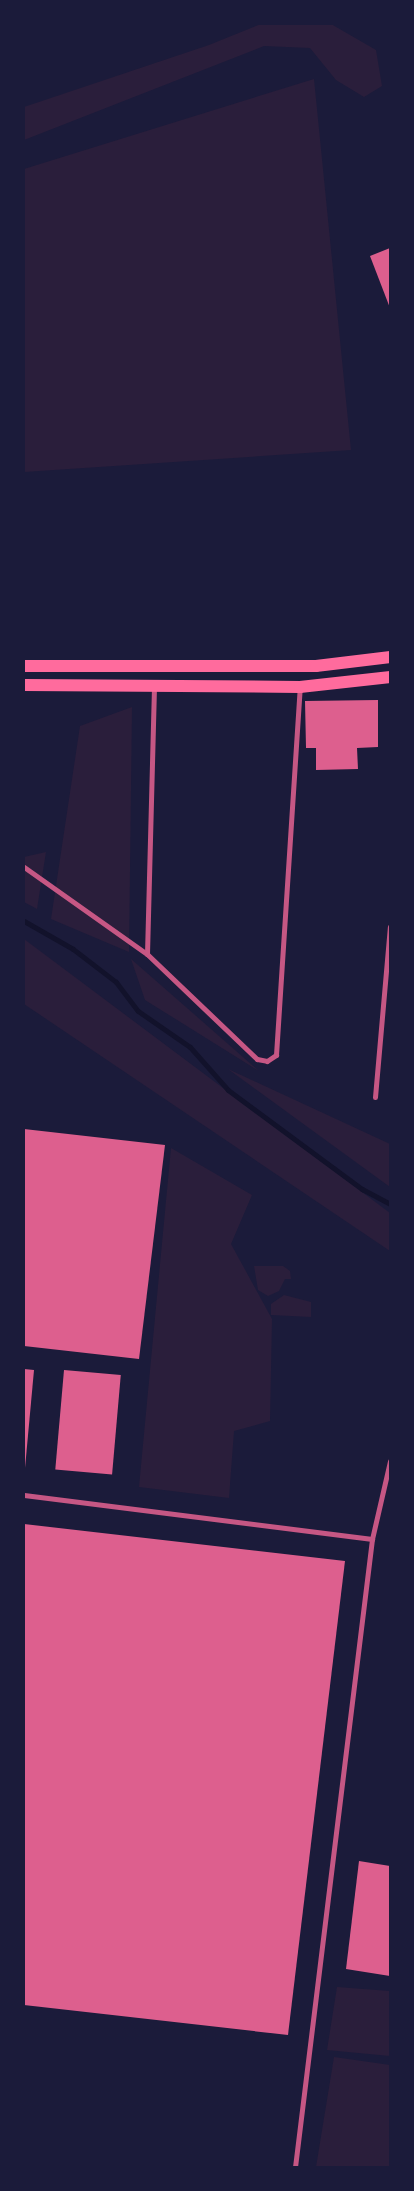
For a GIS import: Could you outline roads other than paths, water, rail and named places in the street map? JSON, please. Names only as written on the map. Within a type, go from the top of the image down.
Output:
[{"type":"main road","points":[[24,666],[316,666],[390,657]]},
{"type":"main road","points":[[24,685],[154,684],[300,687],[390,678]]},
{"type":"street","points":[[147,954],[154,684]]},
{"type":"street","points":[[24,867],[147,954],[257,1059],[268,1061],[276,1055],[300,687]]},
{"type":"street","points":[[375,1097],[390,927]]},
{"type":"street","points":[[295,2167],[372,1539],[390,1460]]},
{"type":"street","points":[[24,1495],[372,1539]]},
{"type":"waterway","points":[[24,921],[73,949],[116,982],[138,1011],[190,1047],[228,1090],[362,1189],[390,1204]]}]
